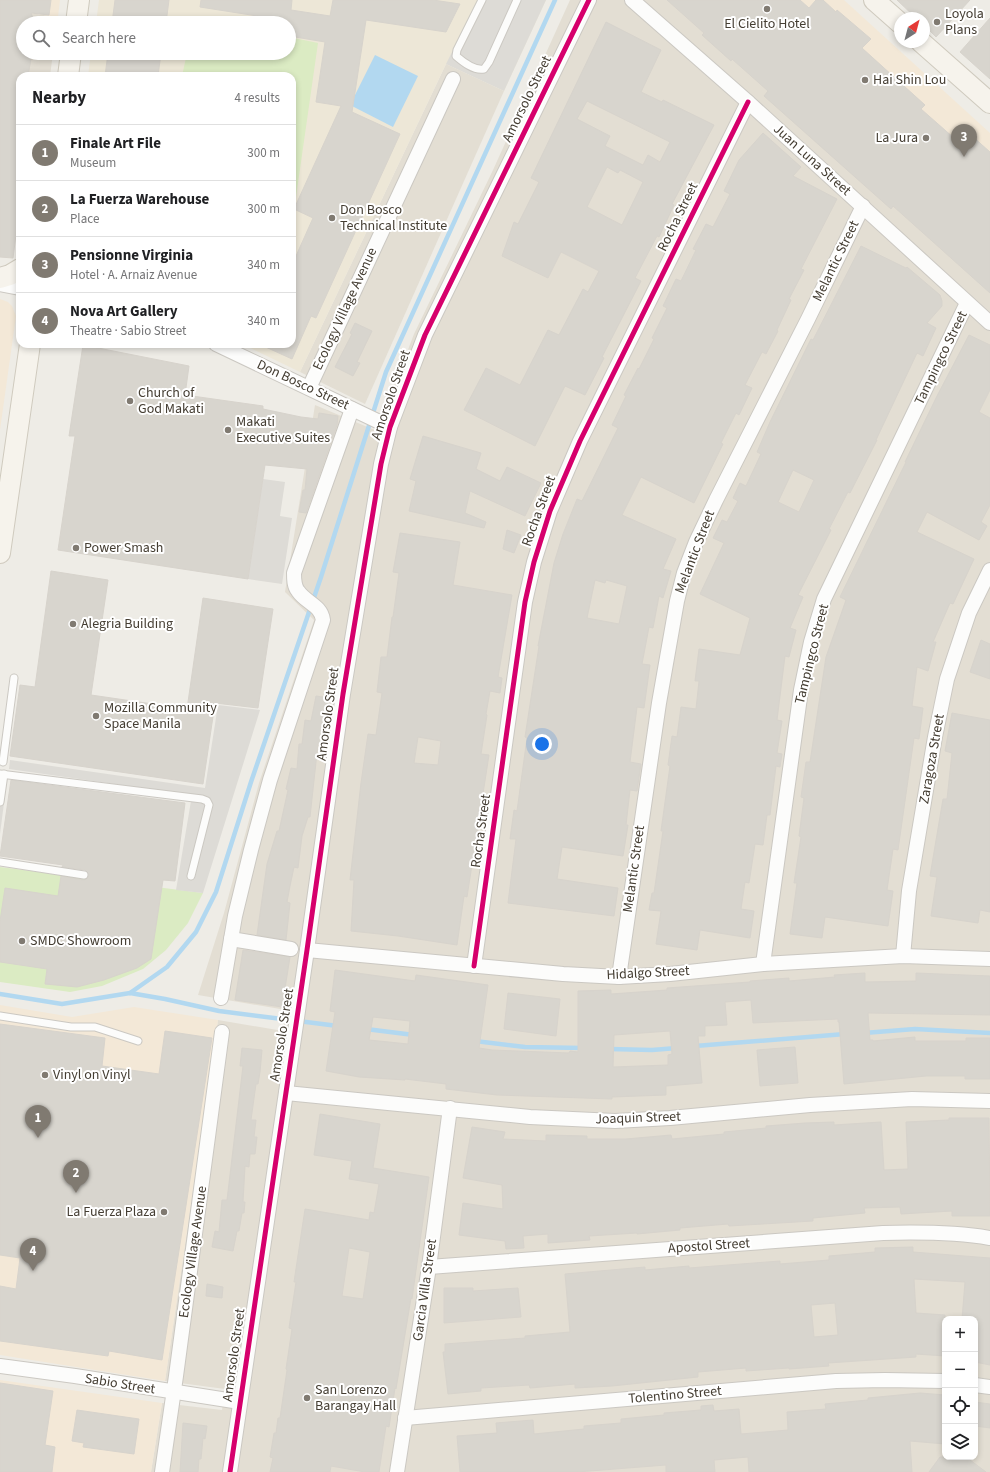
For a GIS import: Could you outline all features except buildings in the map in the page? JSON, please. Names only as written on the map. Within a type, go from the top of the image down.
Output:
[{"type":"main road","points":[[77,16],[79,0]]},
{"type":"main road","points":[[874,0],[894,18]]},
{"type":"main road","points":[[928,48],[990,103]]},
{"type":"main road","points":[[69,72],[70,60]]},
{"type":"main road","points":[[0,278],[16,271]]},
{"type":"main road","points":[[0,553],[29,348]]},
{"type":"street","name":"Amorsolo Street","points":[[230,1472],[297,1022],[343,694],[381,464],[390,427],[425,335],[589,0]]},
{"type":"street","name":"Juan Luna Street","points":[[632,0],[748,102],[990,323]]},
{"type":"street","name":"Ecology Village Avenue","points":[[309,388],[453,78]]},
{"type":"street","name":"Rocha Street","points":[[474,966],[525,602],[542,536],[562,482],[580,441],[748,102]]},
{"type":"street","name":"Melantic Street","points":[[619,977],[659,704],[677,601],[684,573],[696,542],[716,500],[808,319],[863,206]]},
{"type":"street","points":[[0,282],[16,285]]},
{"type":"street","name":"Tampingco Street","points":[[763,964],[801,690],[822,606],[967,303]]},
{"type":"street","name":"Don Bosco Street","points":[[224,348],[390,427]]},
{"type":"street","points":[[221,998],[235,916],[251,850],[270,780],[323,620],[319,609],[299,592],[294,582],[294,572],[352,409]]},
{"type":"street","name":"Zaragoza Street","points":[[904,956],[910,891],[935,738],[947,679],[969,613],[990,570]]},
{"type":"street","points":[[231,939],[291,949]]},
{"type":"street","name":"Hidalgo Street","points":[[307,950],[563,974],[619,977],[670,974],[763,964],[904,956],[990,959]]},
{"type":"street","name":"Ecology Village Avenue","points":[[162,1472],[174,1393],[222,1032]]},
{"type":"street","name":"Joaquin Street","points":[[286,1093],[530,1117],[615,1121],[670,1118],[810,1105],[912,1099],[990,1101]]},
{"type":"street","name":"Garcia Villa Street","points":[[397,1472],[429,1266],[450,1108]]},
{"type":"street","name":"Apostol Street","points":[[429,1266],[884,1233],[916,1232],[990,1238]]},
{"type":"street","name":"Sabio Street","points":[[0,1366],[75,1376],[174,1393],[240,1402]]},
{"type":"street","name":"Tolentino Street","points":[[405,1418],[836,1381],[942,1381]]},
{"type":"street","points":[[978,1385],[990,1387]]},
{"type":"lane","points":[[482,0],[457,50],[456,56],[460,60],[478,70],[484,69],[489,62],[517,0]]},
{"type":"lane","points":[[3,762],[14,678]]},
{"type":"lane","points":[[0,802],[2,774],[202,799],[207,801],[209,805],[191,876]]},
{"type":"lane","points":[[0,862],[84,875]]},
{"type":"lane","points":[[0,1016],[71,1027],[95,1027],[138,1041]]},
{"type":"shaded area","points":[[0,0],[60,0],[58,16],[0,9]]},
{"type":"shaded area","name":"Don Bosco Technical Institute","points":[[99,0],[546,0],[504,91],[446,64],[300,372],[250,348],[296,348],[296,72],[89,72],[90,60],[296,60],[296,16],[97,16]]},
{"type":"shaded area","points":[[478,0],[546,0],[504,91],[446,64]]},
{"type":"shaded area","points":[[570,0],[738,0],[990,229],[990,1472],[151,1472],[162,1403],[222,1410],[225,1389],[165,1381],[218,1020],[283,1031],[286,1010],[198,995],[224,913],[259,783],[314,620],[285,592],[315,405],[377,431],[414,334],[493,170]]},
{"type":"shaded area","points":[[738,0],[844,0],[894,46],[894,48],[897,48],[990,133],[990,229]]},
{"type":"shaded area","points":[[0,9],[51,16],[16,16],[16,60],[52,60],[51,72],[19,72]]},
{"type":"shaded area","points":[[446,64],[504,91],[365,404],[300,372]]},
{"type":"shaded area","points":[[0,299],[8,302],[12,306],[16,316],[0,430]]},
{"type":"shaded area","points":[[263,479],[285,482],[280,516],[292,518],[282,584],[248,579]]},
{"type":"shaded area","points":[[218,705],[260,710],[203,893],[176,890],[192,795],[9,769],[10,760],[205,788]]},
{"type":"shaded area","points":[[0,772],[8,772],[0,834]]},
{"type":"shaded area","name":"La Fuerza Plaza","points":[[0,1005],[72,1017],[134,1007],[218,1020],[165,1381],[0,1355]]},
{"type":"shaded area","points":[[0,1380],[162,1403],[151,1472],[0,1472]]},
{"type":"green space","points":[[296,38],[318,43],[296,197],[296,72],[183,72],[185,60],[296,60]]},
{"type":"green space","points":[[0,867],[203,893],[188,923],[166,950],[143,969],[102,986],[70,992],[0,982]]},
{"type":"water","points":[[375,55],[418,76],[393,127],[350,105]]},
{"type":"waterway","points":[[130,993],[167,967],[196,932],[216,892],[251,782],[321,577],[386,372],[555,0]]},
{"type":"waterway","points":[[0,994],[62,1004],[130,993],[219,1011],[338,1026]]},
{"type":"waterway","points":[[366,1029],[414,1035]]},
{"type":"waterway","points":[[864,1033],[915,1029],[990,1033]]},
{"type":"waterway","points":[[695,1046],[845,1034]]},
{"type":"waterway","points":[[475,1041],[525,1047],[583,1048]]},
{"type":"waterway","points":[[609,1049],[652,1050],[677,1048]]},
{"type":"cycle path","points":[[230,1472],[343,694],[381,464],[390,427],[425,335],[589,0]]},
{"type":"cycle path","points":[[474,966],[525,602],[534,562],[550,511],[580,441],[748,102]]},
{"type":"place","name":"El Cielito Hotel","points":[[767,9]]},
{"type":"place","name":"Loyola Plans","points":[[937,22]]},
{"type":"place","name":"Hai Shin Lou","points":[[865,80]]},
{"type":"place","name":"La Jura","points":[[926,138]]},
{"type":"place","name":"Pensionne Virginia","points":[[964,157]]},
{"type":"place","name":"Don Bosco Technical Institute","points":[[332,218]]},
{"type":"place","name":"Church of God Makati","points":[[130,401]]},
{"type":"place","name":"Makati Executive Suites","points":[[228,430]]},
{"type":"place","name":"Power Smash","points":[[76,548]]},
{"type":"place","name":"Alegria Building","points":[[73,624]]},
{"type":"place","name":"Mozilla Community Space Manila","points":[[96,716]]},
{"type":"place","name":"SMDC Showroom","points":[[22,941]]},
{"type":"place","name":"Vinyl on Vinyl","points":[[45,1075]]},
{"type":"place","name":"Finale Art File","points":[[38,1138]]},
{"type":"place","name":"La Fuerza Warehouse","points":[[76,1193]]},
{"type":"place","name":"La Fuerza Plaza","points":[[164,1212]]},
{"type":"place","name":"Nova Art Gallery","points":[[33,1271]]},
{"type":"place","name":"San Lorenzo Barangay Hall","points":[[307,1398]]}]
